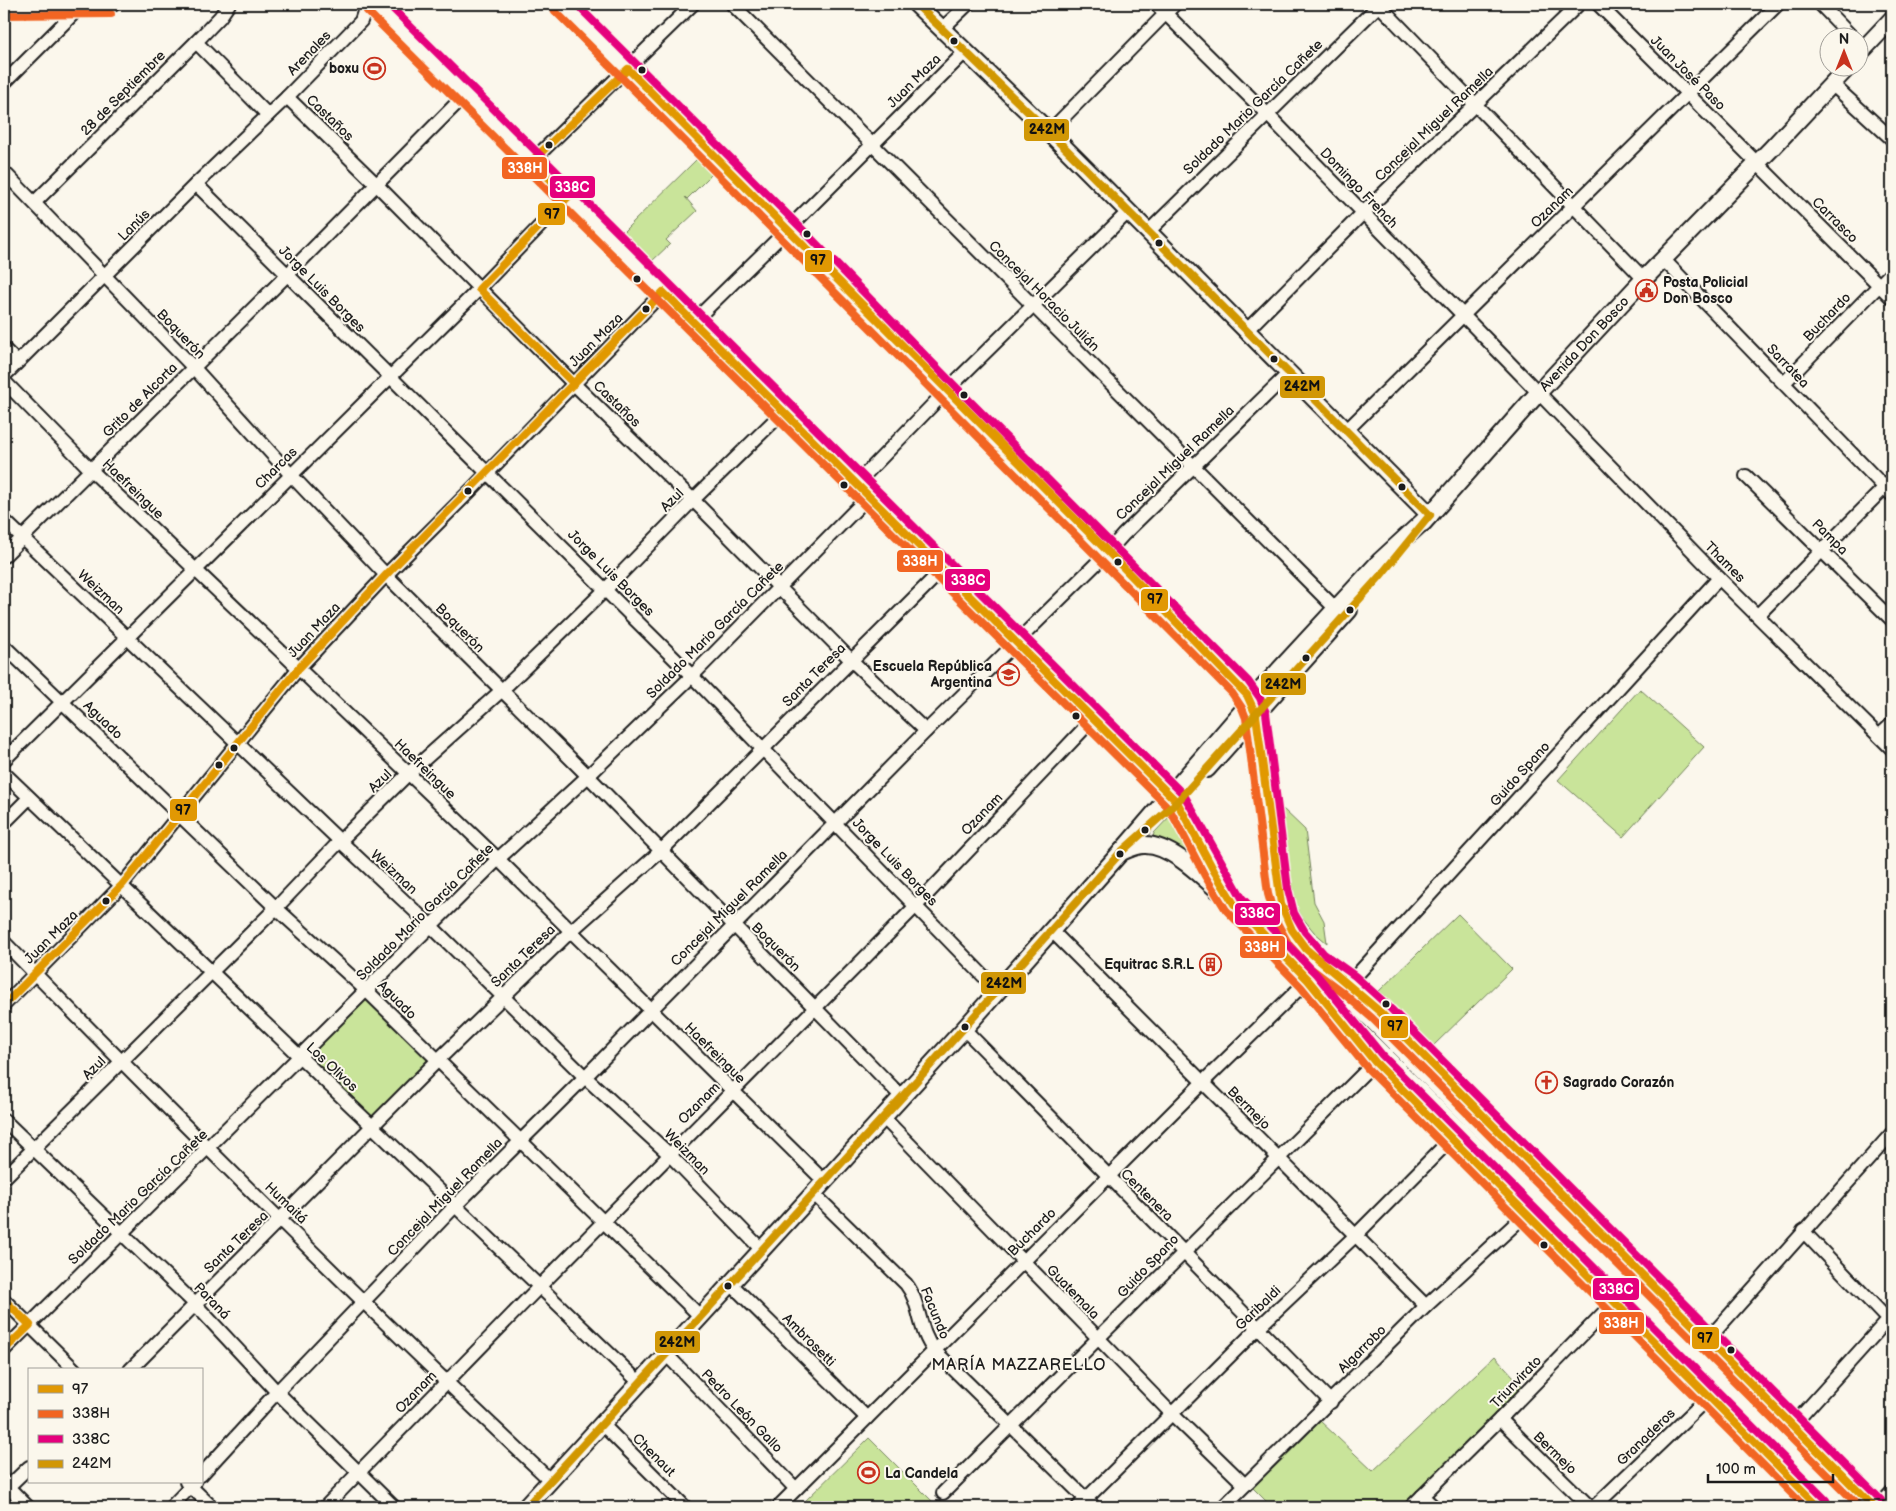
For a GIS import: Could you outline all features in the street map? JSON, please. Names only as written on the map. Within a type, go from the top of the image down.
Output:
[{"type":"main road","points":[[4,5],[111,4]]},
{"type":"main road","points":[[374,4],[1173,799],[1234,904]]},
{"type":"main road","points":[[562,4],[788,229],[946,391],[1240,686],[1254,709],[1281,904],[1293,933],[1345,987],[1537,1207],[1609,1243]]},
{"type":"main road","points":[[916,4],[1049,132],[1430,515]]},
{"type":"main road","points":[[1868,39],[1892,19]]},
{"type":"main road","name":"Avenida Don Bosco","points":[[534,1505],[551,1481],[602,1424],[964,1029],[1122,852],[1381,575],[1430,515],[1538,394],[1644,279],[1838,78]]},
{"type":"main road","name":"Avenida Don Bosco","points":[[1254,709],[1336,609],[1380,561],[1430,515]]},
{"type":"main road","points":[[1122,852],[1135,846],[1145,845],[1164,850],[1189,866],[1234,904],[1456,1134],[1627,1288],[1709,1369],[1855,1507]]},
{"type":"main road","points":[[1627,1288],[1703,1345],[1714,1392],[1747,1416],[1811,1500],[1836,1507]]},
{"type":"street","points":[[4,83],[83,4]]},
{"type":"street","name":"28 de Septiembre","points":[[35,202],[196,42],[230,4]]},
{"type":"street","name":"Arenales","points":[[287,97],[361,21],[364,4]]},
{"type":"street","points":[[532,161],[693,4]]},
{"type":"street","name":"Concejal Horacio Julián","points":[[732,4],[1336,609]]},
{"type":"street","points":[[942,29],[968,4]]},
{"type":"street","points":[[1049,132],[1161,8],[1175,4]]},
{"type":"street","points":[[1379,4],[1475,106],[1575,206],[1644,279]]},
{"type":"street","name":"Soldado Mario García Cañete","points":[[1148,232],[1379,4]]},
{"type":"street","name":"Concejal Miguel Ramella","points":[[1247,330],[1362,214],[1579,4]]},
{"type":"street","name":"Juan José Paso","points":[[1598,4],[1689,93],[1756,164]]},
{"type":"street","name":"Ozanam","points":[[1346,430],[1778,4]]},
{"type":"street","points":[[1820,4],[1842,28]]},
{"type":"street","name":"Domingo French","points":[[1161,8],[1268,115],[1538,394]]},
{"type":"street","points":[[196,42],[268,115]]},
{"type":"street","name":"Juan Maza","points":[[693,322],[965,52]]},
{"type":"street","points":[[1832,84],[1892,139]]},
{"type":"street","name":"Grito de Alcorta","points":[[4,556],[465,95]]},
{"type":"street","name":"Lanús","points":[[4,376],[196,184],[287,97]]},
{"type":"street","name":"Castaños","points":[[287,97],[574,384],[694,500],[851,660],[926,732]]},
{"type":"street","name":"Carrasco","points":[[1756,164],[1892,298]]},
{"type":"street","name":"Boquerón","points":[[4,172],[194,368],[291,475],[386,575],[588,776],[902,1097]]},
{"type":"street","name":"Jorge Luis Borges","points":[[196,184],[606,589],[997,990]]},
{"type":"street","name":"Charcas","points":[[4,760],[194,569],[479,289],[568,197]]},
{"type":"street","points":[[856,484],[946,391],[1128,212]]},
{"type":"street","name":"Sarratea","points":[[1663,259],[1784,383],[1890,487]]},
{"type":"street","name":"Buchardo","points":[[1784,383],[1892,272]]},
{"type":"street","name":"Juan Maza","points":[[4,1005],[122,885],[298,669],[386,575],[663,292]]},
{"type":"street","points":[[4,348],[17,362]]},
{"type":"street","name":"Concejal Miguel Ramella","points":[[202,1474],[277,1392],[519,1141],[585,1077],[733,925],[1123,535],[1289,373]]},
{"type":"street","name":"Haefreingue","points":[[4,381],[91,470],[571,931],[732,1091],[819,1187]]},
{"type":"street","name":"Thames","points":[[1538,394],[1892,750]]},
{"type":"street","name":"Azul","points":[[4,1178],[408,774],[501,691],[783,412]]},
{"type":"street","name":"Pampa","points":[[1746,476],[1892,620]]},
{"type":"street","points":[[1758,615],[1890,487]]},
{"type":"street","name":"Soldado Mario García Cañete","points":[[4,1350],[209,1149],[498,859],[692,676],[869,496]]},
{"type":"street","name":"Weizman","points":[[4,520],[431,926],[585,1077],[670,1154],[761,1249]]},
{"type":"street","name":"Santa Teresa","points":[[132,1368],[437,1061],[571,931],[661,851],[942,570]]},
{"type":"street","name":"Guido Spano","points":[[1345,987],[1719,578]]},
{"type":"street","name":"Aguado","points":[[4,646],[276,908],[367,991],[700,1316]]},
{"type":"street","name":"Ozanam","points":[[325,1507],[540,1286],[916,906],[1094,719]]},
{"type":"street","points":[[1879,736],[1892,724]]},
{"type":"street","name":"Los Olivos","points":[[4,773],[640,1383]]},
{"type":"street","points":[[4,823],[29,798]]},
{"type":"street","name":"Bermejo","points":[[1051,930],[1426,1306]]},
{"type":"street","name":"Humaitá","points":[[4,942],[121,1062],[446,1383],[551,1481]]},
{"type":"street","points":[[1308,980],[1375,1062],[1456,1134]]},
{"type":"street","name":"Buchardo","points":[[778,1507],[1203,1082],[1308,980]]},
{"type":"street","points":[[1345,987],[1379,1012],[1609,1243],[1627,1288],[1714,1392],[1811,1500]]},
{"type":"street","name":"Centenera","points":[[964,1029],[1331,1402]]},
{"type":"street","name":"Guido Spano","points":[[943,1493],[1375,1062]]},
{"type":"street","name":"Guatemala","points":[[883,1117],[1098,1339],[1245,1484]]},
{"type":"street","name":"Paraná","points":[[4,1120],[195,1304],[277,1392],[394,1507]]},
{"type":"street","points":[[1874,1507],[1793,1425],[1703,1345],[1892,1133]]},
{"type":"street","name":"Garibaldi","points":[[1086,1505],[1172,1414],[1258,1328],[1355,1236],[1456,1134]]},
{"type":"street","name":"Facundo","points":[[819,1187],[906,1284],[914,1298],[928,1341],[934,1350],[1012,1425],[1086,1505]]},
{"type":"street","name":"Algarrobo","points":[[1223,1507],[1426,1306],[1537,1207]]},
{"type":"street","points":[[1793,1425],[1890,1318],[1803,1231]]},
{"type":"street","name":"Ambrosetti","points":[[730,1283],[867,1418]]},
{"type":"street","name":"Triunvirato","points":[[1411,1507],[1500,1419],[1627,1288]]},
{"type":"street","points":[[4,1300],[73,1368]]},
{"type":"street","name":"Pedro León Gallo","points":[[666,1354],[796,1489]]},
{"type":"street","name":"Granaderos","points":[[1594,1507],[1714,1392]]},
{"type":"street","name":"Bermejo","points":[[1500,1419],[1590,1507]]},
{"type":"street","name":"Chenaut","points":[[602,1424],[684,1507]]},
{"type":"street","points":[[28,1468],[6,1485],[28,1507]]},
{"type":"street","points":[[171,1507],[191,1484],[212,1507]]},
{"type":"street","points":[[1878,1507],[1892,1492]]},
{"type":"street","points":[[1422,1496],[1434,1507]]},
{"type":"green space","points":[[698,158],[713,173],[687,199],[685,197],[697,211],[666,240],[670,244],[651,262],[623,232]]},
{"type":"green space","points":[[1640,689],[1704,747],[1623,837],[1558,780]]},
{"type":"green space","points":[[1282,808],[1305,830],[1314,902],[1324,921],[1327,943],[1314,932],[1302,917],[1294,902]]},
{"type":"green space","points":[[1171,815],[1176,817],[1207,874],[1180,851],[1153,838],[1154,833]]},
{"type":"green space","points":[[1271,903],[1281,932],[1296,952],[1620,1278],[1617,1281],[1257,916]]},
{"type":"green space","points":[[1458,914],[1512,969],[1432,1047],[1378,992]]},
{"type":"green space","points":[[367,991],[437,1061],[374,1126],[300,1058]]},
{"type":"green space","points":[[1495,1356],[1523,1387],[1403,1507],[1272,1507],[1252,1487],[1318,1419],[1373,1471]]},
{"type":"green space","name":"La Candela","points":[[869,1438],[938,1507],[799,1507]]},
{"type":"transit line","name":"338C","points":[[388,4],[1184,795],[1242,898],[1316,974],[1382,1055],[1826,1500]]},
{"type":"transit line","name":"338C","points":[[576,4],[806,233],[1248,681],[1260,698],[1266,713],[1288,889],[1294,913],[1305,932],[1324,954],[1355,976],[1386,1004],[1881,1500]]},
{"type":"transit line","name":"242M","points":[[916,4],[1049,132],[1430,515]]},
{"type":"transit line","name":"338H","points":[[367,11],[1169,808],[1205,876],[1226,910],[1301,987],[1368,1069],[1805,1507]]},
{"type":"transit line","name":"338H","points":[[555,11],[1232,693],[1246,718],[1268,894],[1276,921],[1289,945],[1310,968],[1372,1018],[1860,1507]]},
{"type":"transit line","name":"338H","points":[[4,15],[111,14]]},
{"type":"transit line","name":"97","points":[[574,384],[479,289],[568,197],[532,161],[628,69],[1118,562],[1247,695],[1256,715],[1281,904],[1292,930],[1306,949],[1379,1011],[1874,1507]]},
{"type":"transit line","name":"97","points":[[4,1005],[122,885],[298,669],[386,575],[663,292],[1177,802],[1234,904],[1308,980],[1375,1062],[1819,1507]]},
{"type":"transit line","name":"242M","points":[[526,1507],[902,1097],[1121,852],[1177,802],[1381,575],[1430,515]]},
{"type":"transit line","name":"97","points":[[4,1300],[30,1325],[4,1350]]},
{"type":"place","name":"boxu","points":[[375,68]]},
{"type":"place","name":"Posta Policial Don Bosco","points":[[1647,290]]},
{"type":"place","name":"Escuela República Argentina","points":[[1008,674]]},
{"type":"place","name":"Equitrac S.R.L","points":[[1210,964]]},
{"type":"place","name":"Sagrado Corazón","points":[[1547,1082]]},
{"type":"place","name":"La Candela","points":[[869,1473]]},
{"type":"district","name":"MARÍA MAZZARELLO","points":[[1019,1365]]}]
